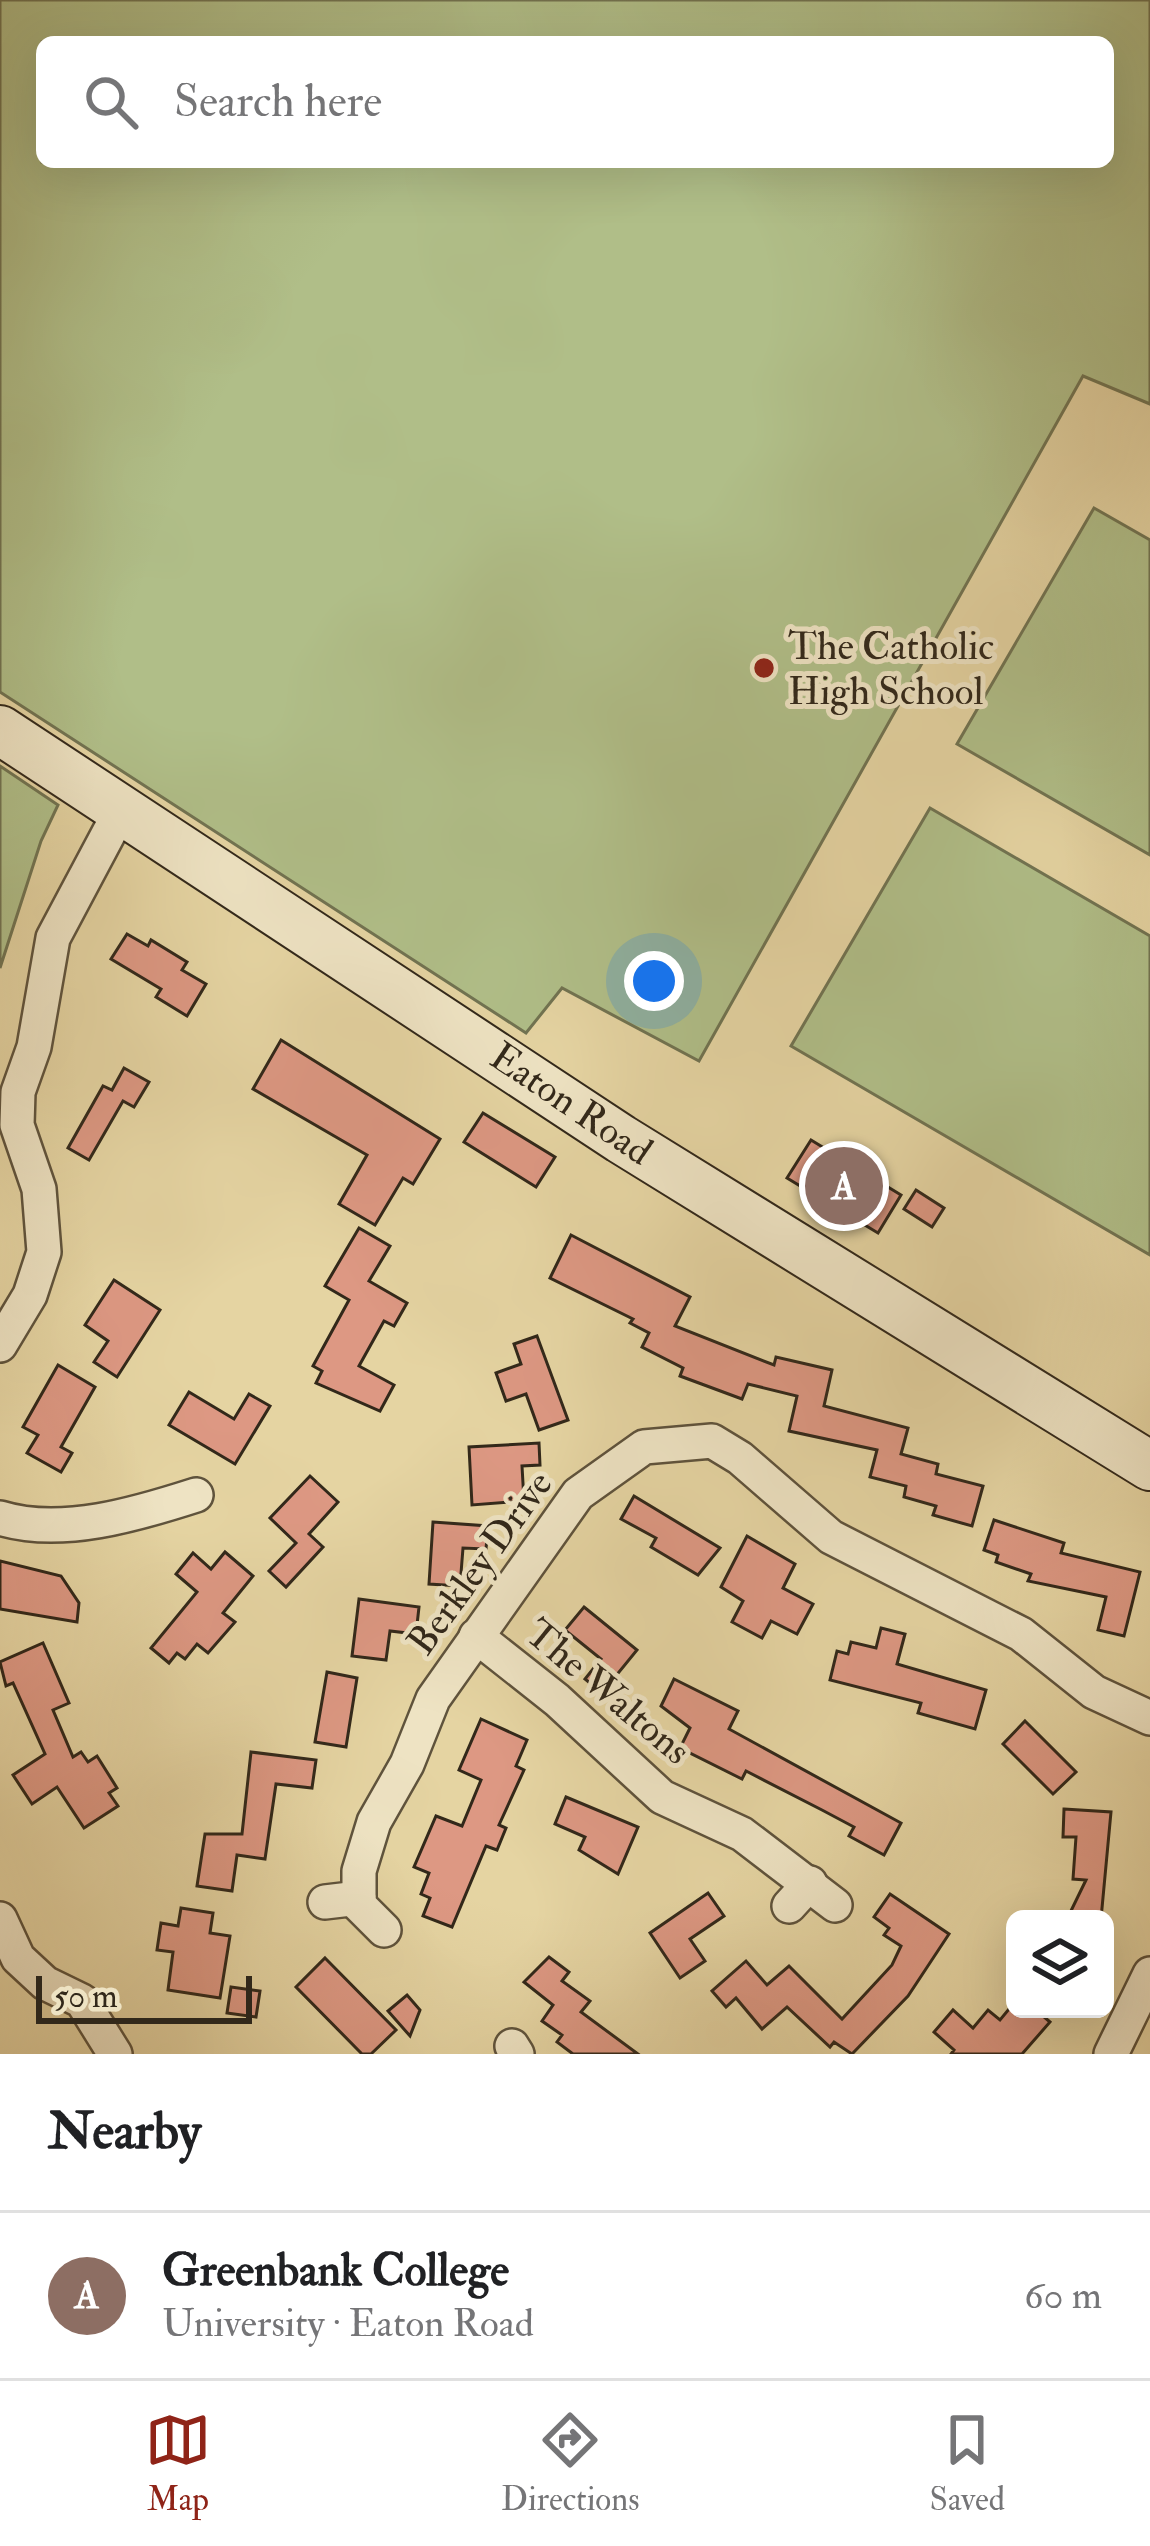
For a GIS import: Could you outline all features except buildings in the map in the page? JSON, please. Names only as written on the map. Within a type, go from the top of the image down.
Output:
[{"type":"street","name":"Eaton Road","points":[[0,730],[120,812],[387,980],[641,1152],[1150,1466]]},
{"type":"street","points":[[0,1345],[30,1295],[44,1252],[39,1189],[17,1125],[18,1092],[34,1047],[53,938],[120,812]]},
{"type":"street","name":"Berkley Drive","points":[[359,1898],[359,1870],[374,1822],[407,1765],[433,1699],[578,1494],[644,1447],[712,1441],[740,1458],[831,1537],[1021,1634],[1094,1692],[1150,1718]]},
{"type":"street","points":[[0,1518],[37,1525],[65,1523],[140,1514],[196,1495]]},
{"type":"street","name":"The Waltons","points":[[476,1636],[557,1700],[662,1797],[742,1834],[811,1898]]},
{"type":"street","points":[[325,1902],[359,1898],[384,1930]]},
{"type":"street","points":[[0,1919],[18,1958],[45,1983],[82,2001],[115,2054]]},
{"type":"street","points":[[1111,2054],[1150,1974]]},
{"type":"green space","points":[[0,0],[1150,0],[1150,404],[1083,376],[699,1061],[562,988],[526,1033],[0,692]]},
{"type":"green space","points":[[1094,508],[1150,540],[1150,855],[957,744]]},
{"type":"green space","points":[[0,766],[58,805],[41,841],[0,968]]},
{"type":"green space","points":[[930,808],[1150,936],[1150,1255],[791,1046]]},
{"type":"place","name":"The Catholic High School","points":[[764,668]]},
{"type":"place","name":"Greenbank College","points":[[844,1186]]}]
